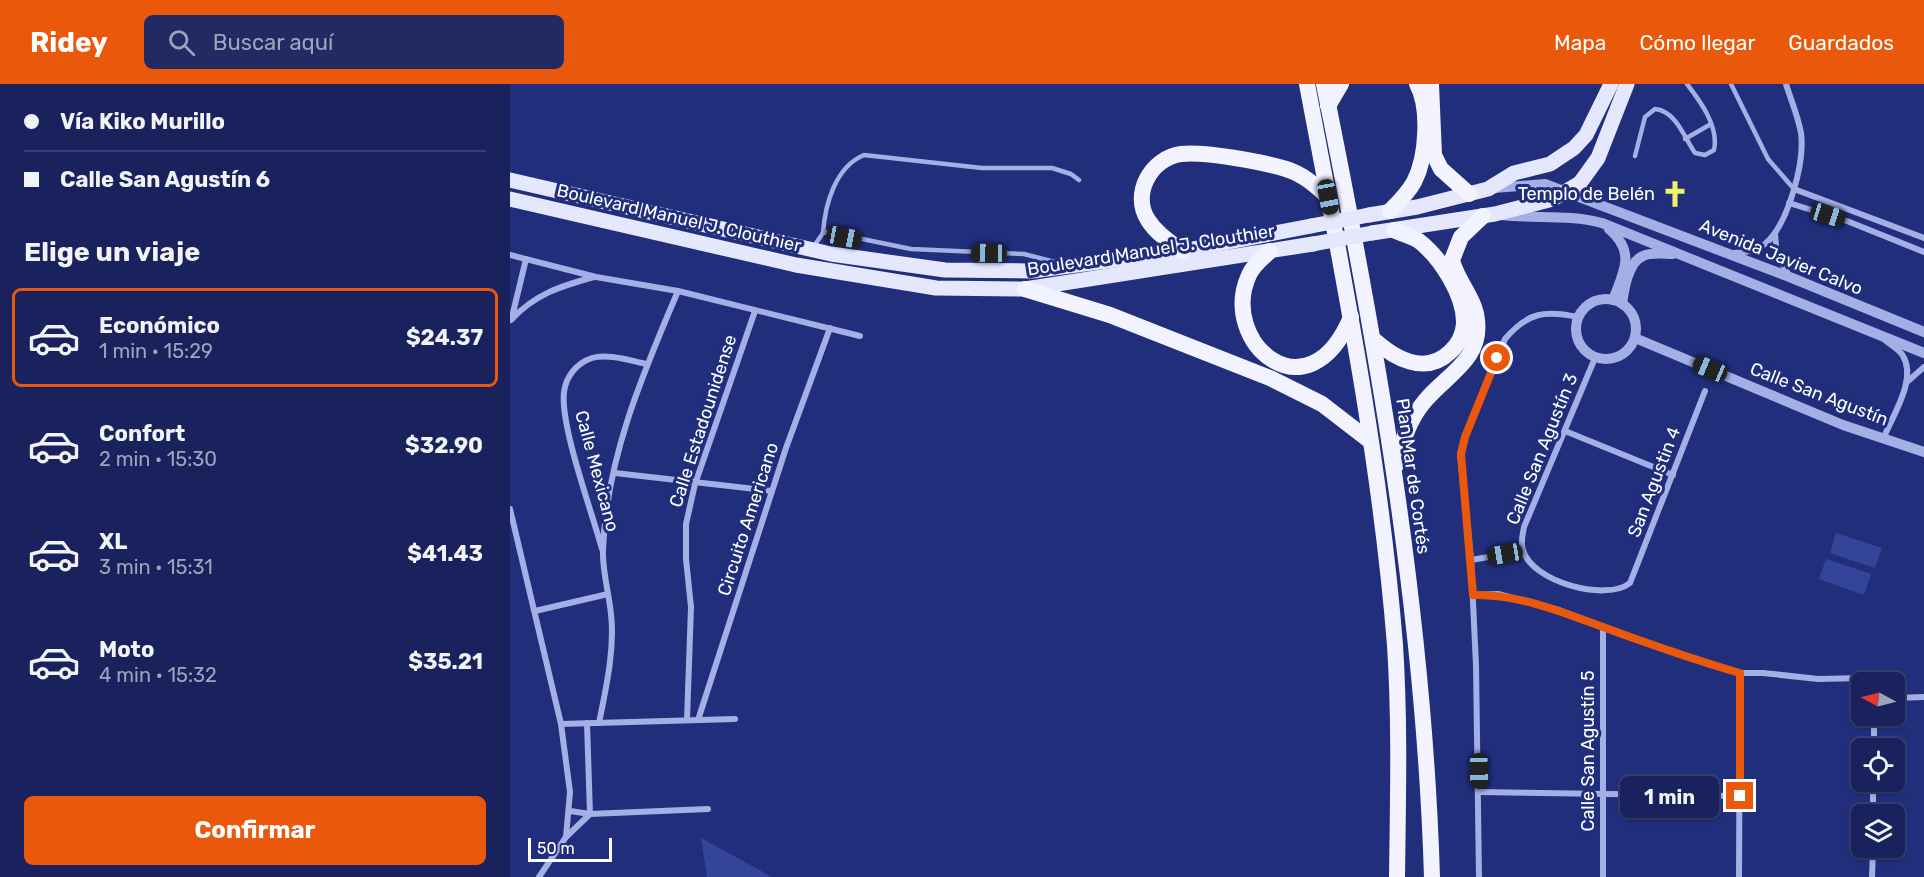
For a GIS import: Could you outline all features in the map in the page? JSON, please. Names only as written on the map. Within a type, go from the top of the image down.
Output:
[{"type":"highway","name":"Plan Mar de Cortés","points":[[1307,84],[1351,317],[1388,569],[1395,648],[1399,780],[1397,877]]},
{"type":"highway","name":"Plan Mar de Cortés","points":[[1324,84],[1373,339],[1394,471],[1426,737],[1432,877]]},
{"type":"highway","points":[[1329,106],[1341,84]]},
{"type":"highway","points":[[1390,212],[1414,180],[1419,165],[1426,115],[1422,94],[1417,84]]},
{"type":"highway","points":[[1431,84],[1434,155],[1441,169],[1469,194]]},
{"type":"highway","points":[[1182,251],[1155,231],[1144,214],[1141,201],[1149,174],[1158,164],[1173,156],[1208,155],[1287,169],[1312,182],[1328,197]]},
{"type":"highway","points":[[1394,471],[1402,442],[1413,417],[1424,401],[1461,367],[1476,340],[1477,319],[1454,268],[1452,254],[1461,237],[1489,215]]},
{"type":"highway","points":[[1373,339],[1401,359],[1428,363],[1443,358],[1450,352],[1458,343],[1462,332],[1463,315],[1460,301],[1439,262],[1418,240],[1394,230]]},
{"type":"highway","points":[[1270,251],[1249,274],[1244,289],[1243,303],[1254,341],[1265,357],[1283,366],[1314,363],[1330,354],[1336,347],[1351,317]]},
{"type":"highway","points":[[1025,289],[1110,315],[1270,378],[1322,404],[1370,441]]},
{"type":"main road","name":"Boulevard Manuel J. Clouthier","points":[[510,180],[812,249],[894,264],[945,270],[1032,272],[1182,251],[1390,212],[1488,189],[1514,174],[1550,164],[1574,148],[1594,121],[1611,84]]},
{"type":"main road","name":"Boulevard Manuel J. Clouthier","points":[[510,199],[796,266],[876,280],[936,288],[1025,289],[1489,215],[1553,199],[1580,183],[1599,158],[1627,84]]},
{"type":"street","points":[[1730,254],[1756,249],[1775,234],[1794,189],[1801,134],[1786,84]]},
{"type":"street","name":"Avenida Javier Calvo","points":[[1488,189],[1522,184],[1545,184],[1792,278],[1924,332]]},
{"type":"street","points":[[1794,189],[1924,238]]},
{"type":"street","points":[[1789,202],[1847,221],[1924,252]]},
{"type":"street","name":"Avenida Javier Calvo","points":[[1489,215],[1531,219],[1553,215],[1572,216],[1602,224],[1924,353]]},
{"type":"street","points":[[1602,224],[1623,243],[1626,255],[1618,302]]},
{"type":"street","points":[[1775,234],[1777,256],[1792,278]]},
{"type":"street","points":[[1618,302],[1631,269],[1639,258],[1647,255],[1677,253]]},
{"type":"street","points":[[510,255],[596,277],[678,291],[860,336]]},
{"type":"street","points":[[511,321],[526,259]]},
{"type":"street","points":[[511,321],[525,305],[541,294],[596,277]]},
{"type":"street","name":"Calle Mexicano","points":[[603,552],[620,444],[647,364],[678,291]]},
{"type":"street","points":[[1605,299],[1618,302],[1635,319],[1635,338],[1631,347],[1615,359],[1595,358],[1580,346],[1576,336],[1578,317],[1589,304],[1605,299]]},
{"type":"street","name":"Calle Estadounidense","points":[[687,720],[691,607],[686,559],[686,524],[695,484],[755,311]]},
{"type":"street","points":[[1479,877],[1479,792],[1473,595],[1461,477],[1461,454],[1465,437],[1505,339],[1525,319],[1541,314],[1550,312],[1578,317]]},
{"type":"street","name":"Circuito Americano","points":[[698,720],[772,491],[830,328]]},
{"type":"street","points":[[1877,334],[1902,354],[1908,367],[1906,382],[1884,437]]},
{"type":"street","name":"Calle San Agustín","points":[[1635,338],[1843,425],[1924,452]]},
{"type":"street","name":"Calle Mexicano","points":[[599,723],[609,659],[611,616],[603,552],[569,429],[564,390],[569,376],[580,364],[594,358],[647,364]]},
{"type":"street","name":"Calle San Agustín 3","points":[[1523,551],[1524,527],[1595,358]]},
{"type":"street","points":[[1906,382],[1924,367]]},
{"type":"street","name":"San Agustin 4","points":[[1523,551],[1544,575],[1562,584],[1617,591],[1630,583],[1705,391]]},
{"type":"street","points":[[1565,431],[1673,475]]},
{"type":"street","points":[[615,473],[695,484],[772,491]]},
{"type":"street","points":[[510,509],[561,724],[569,778],[570,811],[566,837]]},
{"type":"street","points":[[1471,560],[1523,551]]},
{"type":"street","points":[[535,611],[608,594]]},
{"type":"street","points":[[1473,595],[1498,594],[1559,609],[1740,673],[1763,672],[1818,679],[1851,678]]},
{"type":"street","name":"Calle San Agustín 5","points":[[1603,626],[1603,877]]},
{"type":"street","points":[[1739,877],[1740,673]]},
{"type":"street","points":[[1905,698],[1924,697]]},
{"type":"street","points":[[561,724],[735,719]]},
{"type":"street","points":[[539,877],[566,837],[590,814],[586,723]]},
{"type":"street","points":[[1479,792],[1740,796]]},
{"type":"street","points":[[570,811],[590,814],[708,809]]},
{"type":"street","points":[[1872,877],[1873,858]]},
{"type":"lane","points":[[1635,156],[1645,117],[1654,109],[1661,110],[1673,118],[1695,153],[1710,153],[1715,143],[1711,124],[1687,84]]},
{"type":"lane","points":[[1731,84],[1768,159],[1794,189]]},
{"type":"lane","points":[[1685,139],[1711,124]]},
{"type":"lane","points":[[812,249],[823,233],[829,197],[849,164],[864,155],[982,168],[1052,168],[1071,174],[1079,180]]},
{"type":"lane","points":[[823,233],[828,232],[911,249],[1024,254],[1049,259],[1066,267]]},
{"type":"shaded area","points":[[1836,533],[1882,548],[1875,568],[1830,553]]},
{"type":"shaded area","points":[[1826,559],[1871,574],[1864,595],[1819,579]]},
{"type":"shaded area","points":[[701,838],[772,877],[707,877]]},
{"type":"place","name":"Templo de Belén","points":[[1675,194]]},
{"type":"route","points":[[1497,358],[1465,437],[1461,454],[1461,477],[1473,595],[1498,594],[1559,609],[1620,634],[1740,673],[1740,796]]}]
